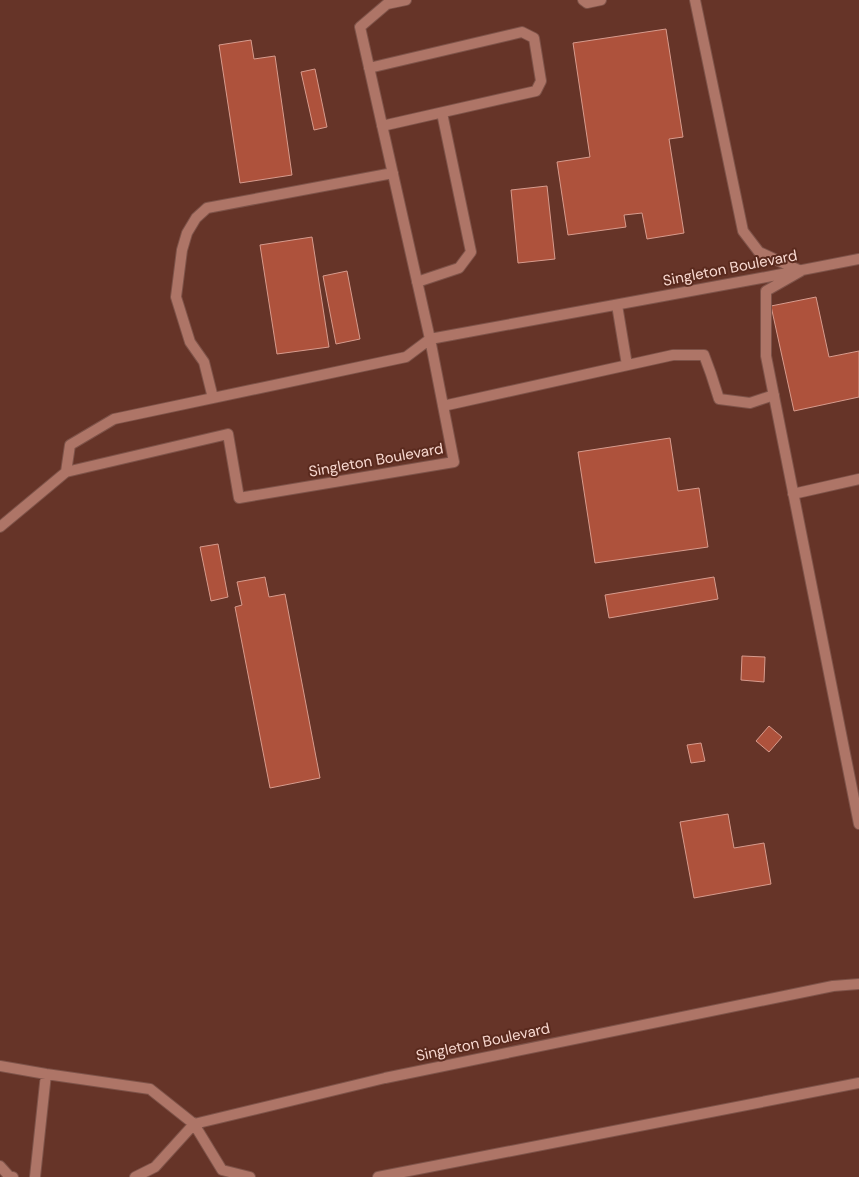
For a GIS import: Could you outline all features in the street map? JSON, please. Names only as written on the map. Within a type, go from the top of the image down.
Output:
[{"type":"lane","points":[[66,472],[70,445],[114,419],[406,357],[430,339],[360,28],[386,4],[406,0]]},
{"type":"lane","points":[[583,0],[588,3],[601,0]]},
{"type":"lane","points":[[695,0],[742,231],[759,252],[801,271]]},
{"type":"lane","points":[[369,68],[522,32],[534,38],[541,81],[536,91],[442,114],[382,126]]},
{"type":"lane","points":[[417,282],[459,268],[471,252],[442,114]]},
{"type":"lane","points":[[213,398],[204,362],[190,342],[176,297],[182,250],[187,233],[196,218],[207,208],[392,173]]},
{"type":"lane","name":"Singleton Boulevard","points":[[0,527],[66,472],[228,434],[239,498],[454,462],[430,339],[859,259]]},
{"type":"lane","points":[[801,271],[766,291],[766,356],[859,824]]},
{"type":"lane","points":[[617,305],[627,364]]},
{"type":"lane","points":[[443,406],[673,355],[704,355],[719,399],[750,403],[774,395]]},
{"type":"lane","points":[[793,494],[859,479]]},
{"type":"lane","name":"Singleton Boulevard","points":[[194,1124],[385,1078],[833,986],[859,984]]},
{"type":"lane","points":[[0,1066],[150,1089],[194,1124],[222,1170],[250,1177]]},
{"type":"lane","points":[[35,1177],[46,1074]]},
{"type":"lane","points":[[378,1177],[859,1083]]},
{"type":"lane","points":[[135,1177],[155,1167],[194,1124]]},
{"type":"lane","points":[[0,1166],[8,1176],[13,1177]]},
{"type":"building","points":[[666,29],[683,137],[669,139],[684,233],[647,239],[642,213],[624,215],[626,227],[568,235],[557,162],[590,157],[573,43]]},
{"type":"building","points":[[251,40],[254,59],[275,56],[292,175],[240,183],[219,45]]},
{"type":"building","points":[[315,69],[327,127],[314,130],[301,72]]},
{"type":"building","points":[[547,186],[555,259],[518,263],[511,190]]},
{"type":"building","points":[[312,237],[329,347],[277,354],[260,245]]},
{"type":"building","points":[[347,271],[360,339],[336,344],[323,276]]},
{"type":"building","points":[[816,297],[829,357],[859,351],[859,397],[794,411],[771,306]]},
{"type":"building","points":[[670,438],[678,491],[699,488],[708,547],[595,563],[578,452]]},
{"type":"building","points":[[218,544],[228,597],[211,601],[200,547]]},
{"type":"building","points":[[265,577],[269,597],[285,594],[320,778],[270,788],[235,607],[242,605],[237,582]]},
{"type":"building","points":[[714,577],[718,599],[609,618],[605,595]]},
{"type":"building","points":[[742,656],[765,657],[764,682],[741,680]]},
{"type":"building","points":[[769,726],[782,737],[769,752],[756,741]]},
{"type":"building","points":[[701,743],[705,761],[691,763],[687,745]]},
{"type":"building","points":[[728,814],[734,848],[764,843],[771,884],[694,898],[680,822]]}]
